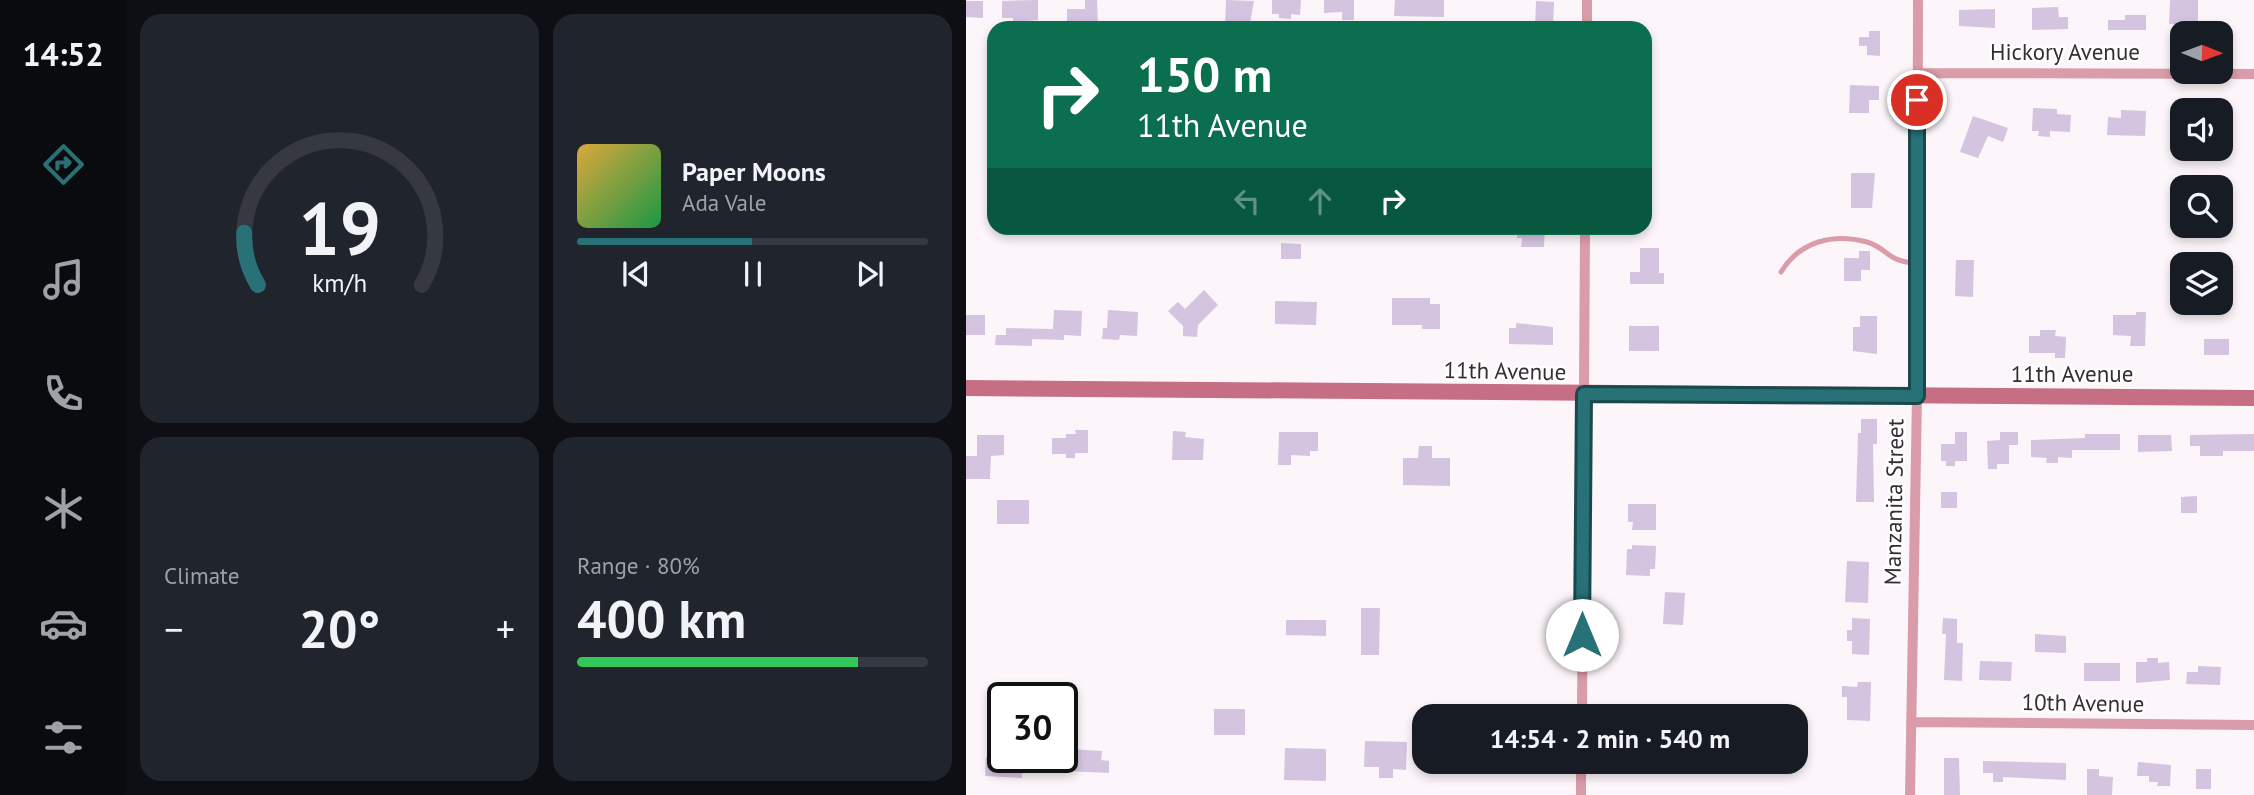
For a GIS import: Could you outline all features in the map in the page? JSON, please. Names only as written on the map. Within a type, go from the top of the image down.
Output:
[{"type":"main road","name":"11th Avenue","points":[[966,388],[2254,398]]},
{"type":"street","points":[[1587,0],[1587,21]]},
{"type":"street","name":"Manzanita Street","points":[[1910,795],[1917,396],[1918,0]]},
{"type":"street","name":"Hickory Avenue","points":[[1917,72],[2254,74]]},
{"type":"street","points":[[1582,704],[1586,235]]},
{"type":"street","name":"10th Avenue","points":[[1911,722],[2254,725]]},
{"type":"street","points":[[1581,774],[1581,795]]},
{"type":"lane","points":[[1781,272],[1790,257],[1819,239],[1867,242],[1891,258],[1917,263]]},
{"type":"building","points":[[1038,0],[1038,20],[1013,21],[1013,18],[1002,18],[1002,1]]},
{"type":"building","points":[[1085,0],[1097,0],[1098,21],[1067,21],[1067,9],[1085,9]]},
{"type":"building","points":[[1226,0],[1254,1],[1250,21],[1225,21]]},
{"type":"building","points":[[1272,0],[1301,0],[1300,15],[1291,14],[1291,19],[1279,18],[1279,14],[1272,14]]},
{"type":"building","points":[[1324,0],[1354,0],[1354,20],[1342,20],[1342,12],[1324,13]]},
{"type":"building","points":[[1395,0],[1444,0],[1444,17],[1394,16]]},
{"type":"building","points":[[2170,0],[2198,0],[2198,21],[2170,21],[2169,24]]},
{"type":"building","points":[[966,1],[983,1],[983,18],[966,17]]},
{"type":"building","points":[[1536,1],[1554,2],[1553,21],[1535,21]]},
{"type":"building","points":[[2058,7],[2059,17],[2068,17],[2068,29],[2032,30],[2032,8]]},
{"type":"building","points":[[1995,9],[1995,28],[1959,26],[1959,10]]},
{"type":"building","points":[[2125,15],[2146,15],[2146,30],[2108,30],[2108,20],[2125,20]]},
{"type":"building","points":[[1869,31],[1880,31],[1880,56],[1867,55],[1867,46],[1859,46],[1859,37],[1869,37]]},
{"type":"building","points":[[1850,85],[1879,86],[1879,100],[1869,100],[1869,113],[1849,113]]},
{"type":"building","points":[[2033,108],[2057,109],[2057,114],[2071,115],[2070,132],[2050,131],[2050,137],[2038,136],[2039,131],[2032,131]]},
{"type":"building","points":[[2121,110],[2146,111],[2145,136],[2107,135],[2108,117],[2121,118]]},
{"type":"building","points":[[1973,116],[2008,128],[2003,142],[1988,136],[1978,158],[1960,152]]},
{"type":"building","points":[[1851,173],[1875,173],[1872,208],[1851,208]]},
{"type":"building","points":[[1517,235],[1545,235],[1544,247],[1521,247],[1522,238],[1517,238]]},
{"type":"building","points":[[1281,243],[1301,244],[1301,259],[1281,259]]},
{"type":"building","points":[[1640,248],[1659,248],[1659,273],[1664,273],[1664,284],[1630,284],[1630,272],[1640,272]]},
{"type":"building","points":[[1859,251],[1870,251],[1870,270],[1861,270],[1861,281],[1844,281],[1844,258],[1859,258]]},
{"type":"building","points":[[1956,260],[1974,260],[1973,297],[1955,296]]},
{"type":"building","points":[[1204,290],[1218,305],[1198,325],[1197,337],[1183,336],[1183,326],[1168,311],[1178,302],[1185,309]]},
{"type":"building","points":[[1392,298],[1430,298],[1430,304],[1440,304],[1440,329],[1422,329],[1422,325],[1392,325]]},
{"type":"building","points":[[1275,301],[1317,302],[1316,325],[1275,324]]},
{"type":"building","points":[[1054,310],[1082,311],[1081,336],[1064,335],[1064,340],[1032,339],[1032,346],[995,345],[996,335],[1006,335],[1006,328],[1053,329]]},
{"type":"building","points":[[1108,310],[1138,312],[1137,336],[1120,335],[1119,340],[1102,339],[1103,328],[1107,328]]},
{"type":"building","points":[[2136,312],[2146,312],[2145,346],[2130,346],[2131,336],[2113,335],[2113,315],[2136,315]]},
{"type":"building","points":[[966,315],[985,315],[985,335],[966,335]]},
{"type":"building","points":[[1860,316],[1877,316],[1877,354],[1853,351],[1853,327],[1860,327]]},
{"type":"building","points":[[1516,323],[1553,327],[1553,345],[1509,344],[1509,328],[1516,328]]},
{"type":"building","points":[[1629,326],[1659,326],[1659,351],[1629,351]]},
{"type":"building","points":[[2040,330],[2056,330],[2055,336],[2066,337],[2065,358],[2055,358],[2055,353],[2029,353],[2029,336],[2040,336]]},
{"type":"building","points":[[2204,339],[2229,339],[2229,355],[2204,355]]},
{"type":"building","points":[[1861,419],[1877,419],[1877,444],[1873,444],[1874,502],[1856,502],[1858,433],[1861,433]]},
{"type":"building","points":[[1075,430],[1088,430],[1088,453],[1075,453],[1075,458],[1066,458],[1066,454],[1052,454],[1052,438],[1066,438],[1066,434],[1076,434]]},
{"type":"building","points":[[1173,431],[1186,432],[1185,437],[1204,439],[1203,460],[1172,460]]},
{"type":"building","points":[[1279,432],[1318,432],[1318,451],[1310,451],[1310,456],[1291,455],[1291,465],[1278,465]]},
{"type":"building","points":[[1955,432],[1967,432],[1967,461],[1955,461],[1955,466],[1946,466],[1946,461],[1941,461],[1941,444],[1955,444]]},
{"type":"building","points":[[2000,432],[2018,432],[2018,445],[2009,445],[2009,464],[1997,464],[1997,469],[1988,469],[1987,441],[2000,440]]},
{"type":"building","points":[[2085,434],[2120,434],[2120,450],[2072,450],[2072,458],[2058,457],[2058,463],[2046,463],[2047,458],[2031,457],[2031,440],[2085,438]]},
{"type":"building","points":[[2254,434],[2254,451],[2223,451],[2223,456],[2200,456],[2200,446],[2190,446],[2190,435]]},
{"type":"building","points":[[977,435],[1004,435],[1004,455],[991,456],[990,479],[966,479],[966,456],[977,456]]},
{"type":"building","points":[[2138,435],[2171,435],[2172,451],[2138,452]]},
{"type":"building","points":[[1419,446],[1432,446],[1432,458],[1450,458],[1450,486],[1403,485],[1403,458],[1418,458]]},
{"type":"building","points":[[1941,492],[1957,492],[1957,508],[1941,508]]},
{"type":"building","points":[[2197,496],[2197,513],[2181,513],[2181,497]]},
{"type":"building","points":[[997,500],[1029,500],[1029,524],[997,524]]},
{"type":"building","points":[[1628,504],[1656,504],[1656,530],[1632,530],[1633,522],[1628,522]]},
{"type":"building","points":[[1632,545],[1656,546],[1655,569],[1650,569],[1650,576],[1626,575],[1627,549],[1632,549]]},
{"type":"building","points":[[1847,561],[1869,562],[1868,603],[1845,602]]},
{"type":"building","points":[[1665,592],[1685,593],[1683,625],[1663,624]]},
{"type":"building","points":[[1361,608],[1380,608],[1379,655],[1361,655]]},
{"type":"building","points":[[1852,618],[1870,619],[1869,655],[1852,654],[1852,641],[1847,641],[1847,630],[1852,630]]},
{"type":"building","points":[[1943,618],[1957,619],[1957,643],[1963,643],[1962,681],[1944,680],[1946,634],[1942,634]]},
{"type":"building","points":[[1286,620],[1326,620],[1326,636],[1286,635]]},
{"type":"building","points":[[2035,634],[2066,636],[2066,653],[2035,652]]},
{"type":"building","points":[[2147,658],[2158,658],[2158,663],[2169,662],[2170,680],[2136,683],[2136,662],[2147,662]]},
{"type":"building","points":[[1980,661],[2012,662],[2011,681],[1979,680]]},
{"type":"building","points":[[2084,663],[2120,663],[2120,681],[2084,681]]},
{"type":"building","points":[[2198,666],[2221,667],[2220,685],[2186,684],[2187,672],[2198,672]]},
{"type":"building","points":[[1858,682],[1871,682],[1870,721],[1847,720],[1847,697],[1842,697],[1842,686],[1857,687]]},
{"type":"building","points":[[1214,709],[1245,709],[1245,735],[1214,735]]},
{"type":"building","points":[[1365,741],[1407,742],[1406,770],[1393,769],[1393,778],[1379,778],[1379,767],[1364,767]]},
{"type":"building","points":[[1285,748],[1326,749],[1326,781],[1284,780]]},
{"type":"building","points":[[1078,750],[1102,751],[1101,760],[1109,761],[1109,773],[1078,772]]},
{"type":"building","points":[[986,757],[987,773],[1022,773],[1022,778],[985,776]]},
{"type":"building","points":[[1944,758],[1959,758],[1960,795],[1944,795]]},
{"type":"building","points":[[1983,761],[2066,763],[2066,780],[2003,777],[2003,782],[1993,782],[1993,773],[1983,773]]},
{"type":"building","points":[[2138,762],[2171,765],[2170,786],[2157,786],[2158,782],[2149,782],[2149,776],[2137,776]]},
{"type":"building","points":[[2087,769],[2099,769],[2099,776],[2113,777],[2112,795],[2087,795]]},
{"type":"building","points":[[2196,769],[2211,769],[2211,789],[2196,789]]},
{"type":"route","points":[[1582,635],[1584,394],[1917,396],[1917,100]]}]
